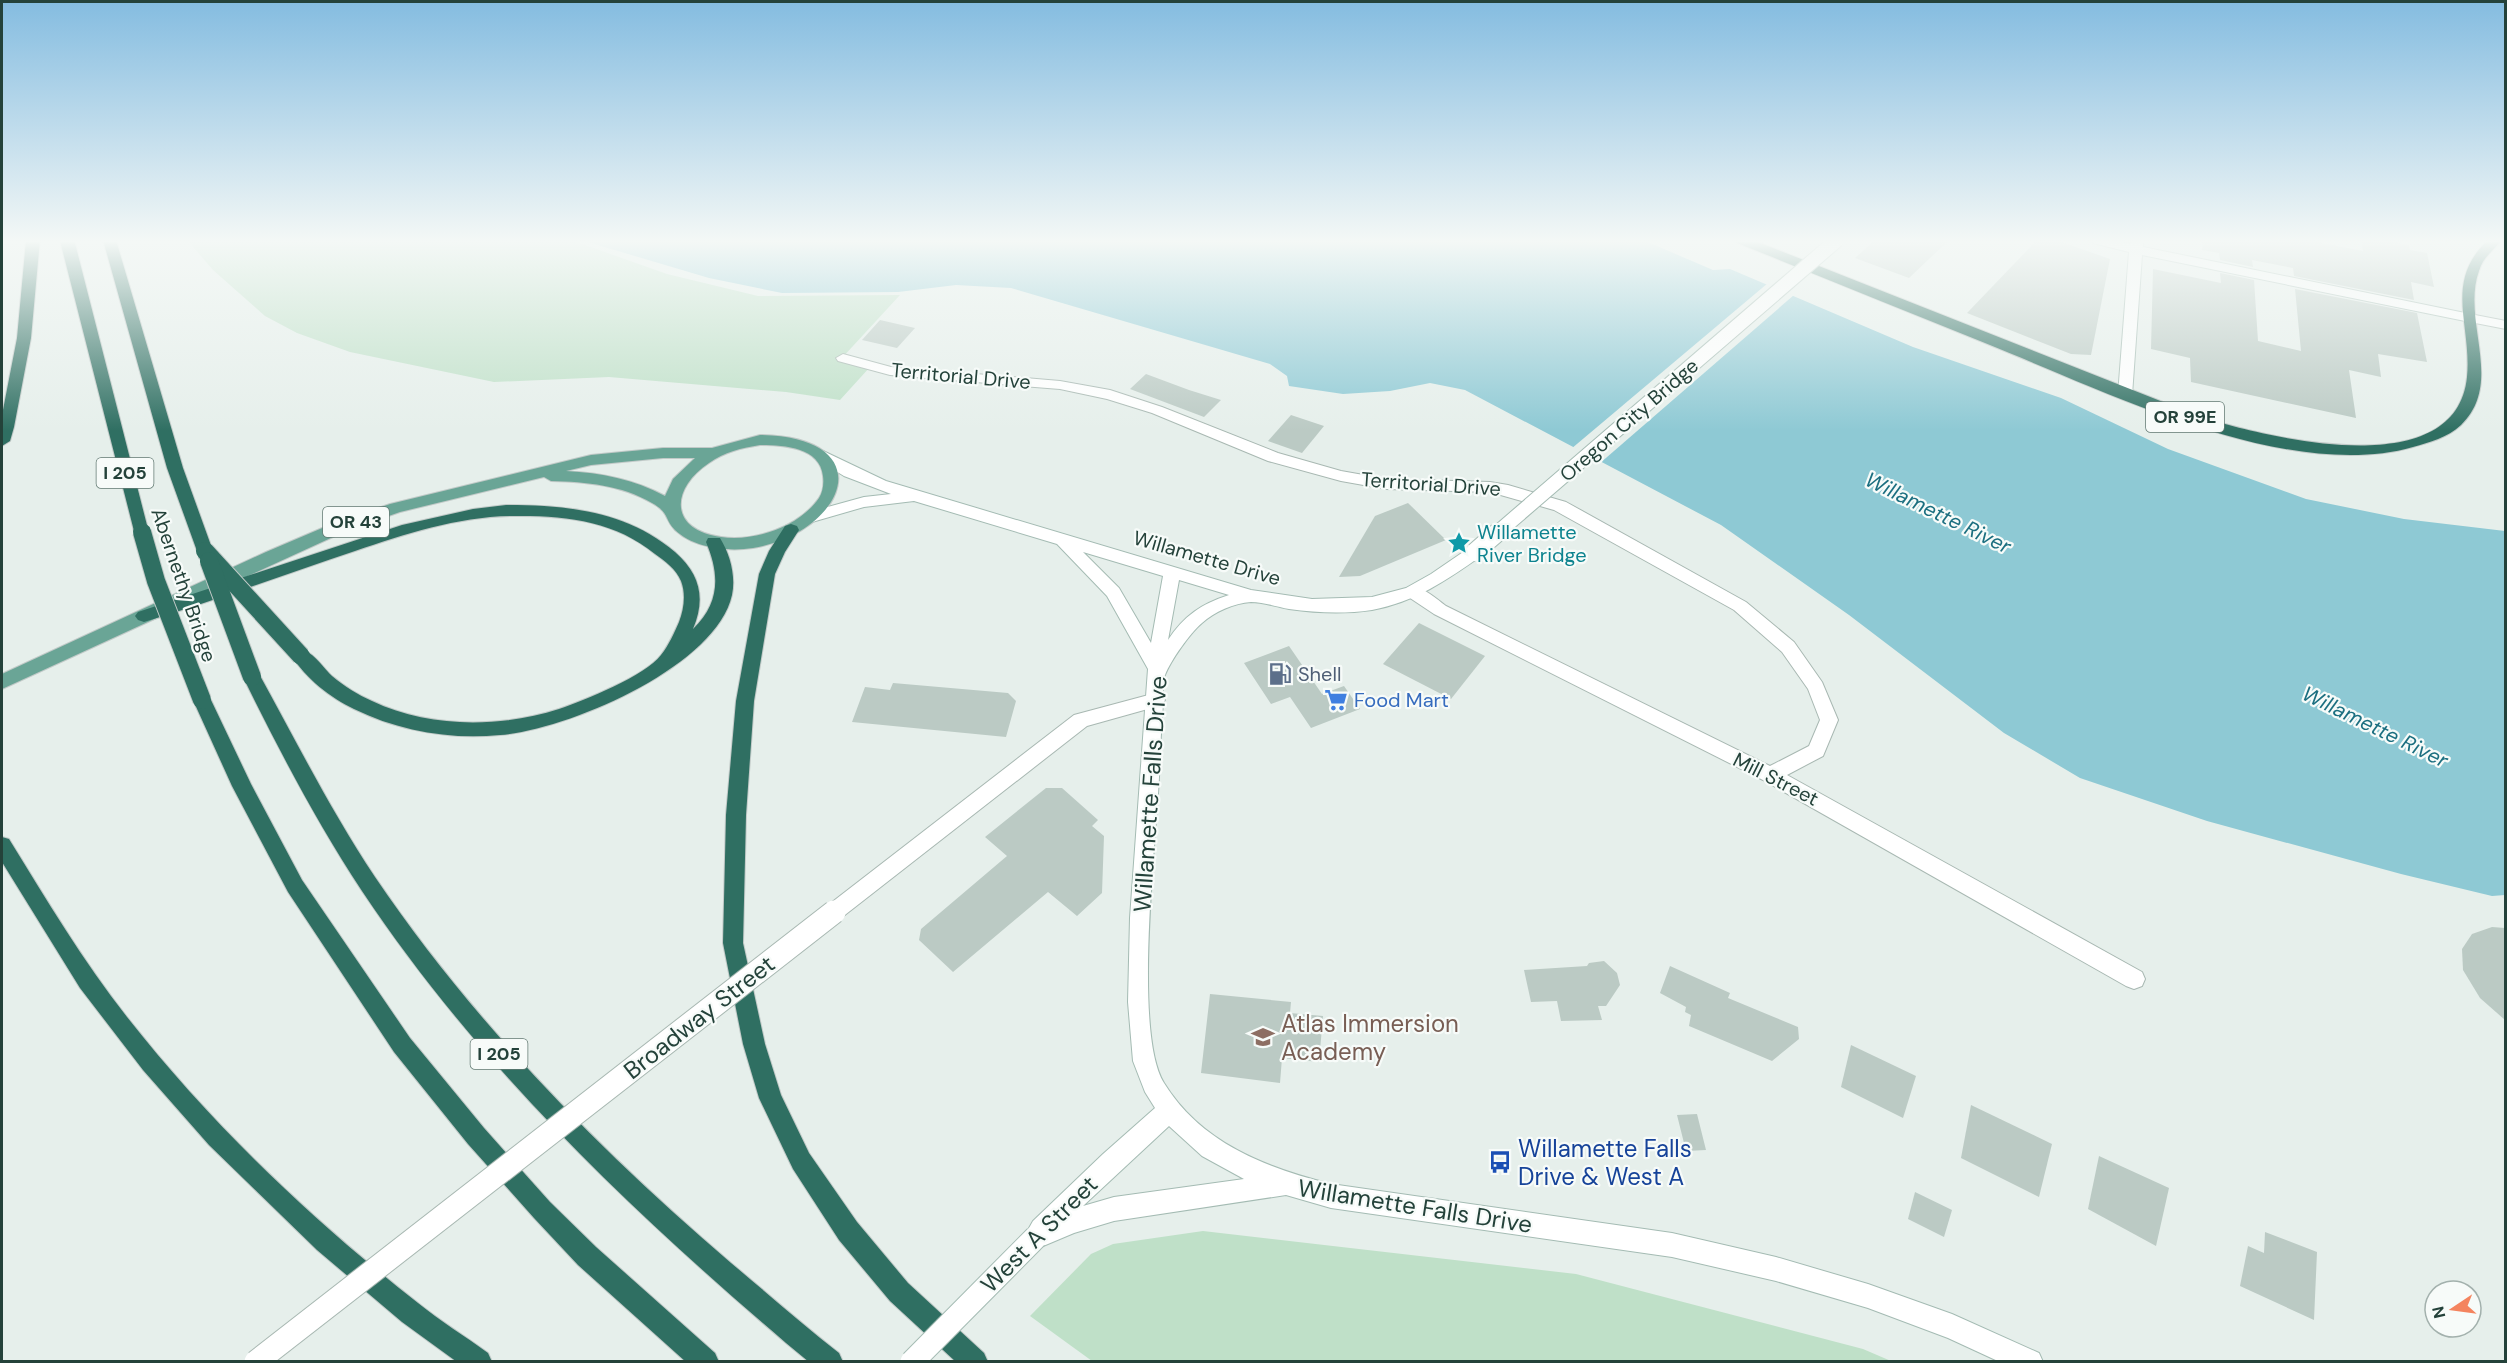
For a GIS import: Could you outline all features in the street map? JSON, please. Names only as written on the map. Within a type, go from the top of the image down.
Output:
[{"type":"highway","points":[[2,441],[17,375],[27,304]]},
{"type":"highway","name":"Abernethy Bridge","points":[[83,304],[132,500],[156,581],[202,700],[242,786],[295,886],[402,1046],[476,1136],[587,1256],[706,1362]]},
{"type":"highway","name":"Abernethy Bridge","points":[[127,304],[172,458],[252,677],[316,798],[387,911],[470,1020],[511,1068],[601,1163],[685,1241],[830,1362]]},
{"type":"highway","name":"OR 99E","points":[[1899,304],[2125,395],[2196,421],[2302,446],[2355,450],[2402,446],[2430,437],[2451,426],[2467,407],[2473,388],[2469,304]]},
{"type":"highway","points":[[144,616],[413,526],[511,510],[558,512],[596,518],[630,529],[673,558],[689,576],[693,596],[688,626],[666,662]]},
{"type":"highway","points":[[791,530],[777,551],[767,574],[745,701],[736,815],[733,943],[754,1044],[770,1098],[796,1150],[848,1232],[899,1292],[975,1362]]},
{"type":"highway","points":[[205,552],[301,656],[337,690],[378,712],[421,724],[467,728],[509,727],[581,709],[620,691],[666,662],[711,624],[722,601],[725,566],[714,542]]},
{"type":"highway","points":[[2,845],[118,1022],[214,1135],[270,1192],[326,1242],[403,1307],[479,1362]]},
{"type":"main road","name":"Oregon City Bridge","points":[[1475,552],[1763,304]]},
{"type":"main road","points":[[2125,395],[2132,304]]},
{"type":"main road","points":[[2404,304],[2505,325]]},
{"type":"main road","name":"Territorial Drive","points":[[843,358],[890,371],[1060,385],[1110,395],[1157,410],[1273,457],[1341,476],[1386,484],[1508,489],[1560,506],[1740,606],[1788,647],[1815,687],[1829,720],[1816,751],[1770,775]]},
{"type":"main road","name":"OR 43","points":[[714,542],[693,535],[679,523],[672,508],[673,493],[681,478],[694,465],[712,453],[735,444],[760,440],[784,440],[805,446],[821,455],[830,468],[832,484],[826,501],[812,517]]},
{"type":"main road","name":"OR 43","points":[[2,682],[272,556],[357,521],[426,499],[601,459],[663,453],[712,453]]},
{"type":"main road","name":"Willamette Drive","points":[[821,455],[850,472],[880,485],[1251,596],[1311,607],[1344,607],[1392,600],[1413,592],[1475,552]]},
{"type":"main road","name":"OR 43","points":[[528,476],[604,479],[651,494],[672,508]]},
{"type":"main road","name":"Willamette Drive","points":[[714,542],[739,544],[766,539],[791,530],[812,517],[864,502],[922,496]]},
{"type":"main road","points":[[1063,540],[1113,592],[1158,672],[1188,624],[1200,613],[1224,602],[1251,596]]},
{"type":"main road","name":"Willamette Falls Drive","points":[[1173,573],[1165,601],[1158,672],[1141,943],[1140,1029],[1147,1070],[1155,1090],[1187,1128],[1237,1165],[1284,1185],[1340,1197],[1672,1245],[1776,1269],[1868,1296],[1952,1328],[2030,1362]]},
{"type":"main road","name":"Mill Street","points":[[1413,592],[1440,610],[1770,775],[2134,979]]},
{"type":"main road","name":"Broadway Street","points":[[256,1362],[1081,720],[1156,700]]},
{"type":"main road","name":"West A Street","points":[[912,1362],[1112,1162],[1170,1110]]},
{"type":"main road","points":[[1036,1237],[1073,1221],[1114,1209],[1284,1185]]},
{"type":"green space","points":[[251,304],[892,304],[841,359],[870,367],[840,400],[786,392],[609,377],[494,382],[350,352],[297,333],[265,316]]},
{"type":"green space","points":[[1203,1231],[1576,1274],[1863,1349],[1891,1361],[1092,1361],[1030,1316],[1091,1254],[1113,1244]]},
{"type":"water","name":"Willamette River","points":[[1064,304],[1811,304],[1913,347],[2061,398],[2168,449],[2306,499],[2404,519],[2505,531],[2505,895],[2492,896],[2401,874],[2207,821],[2080,778],[2004,733],[1849,615],[1721,525],[1465,390],[1430,383],[1390,391],[1343,394],[1289,386],[1287,376],[1270,364]]},
{"type":"pier","points":[[1744,304],[1784,304],[1599,464],[1571,449]]},
{"type":"building","points":[[1976,304],[2101,304],[2091,355],[2071,354],[1967,313]]},
{"type":"building","points":[[2152,304],[2256,304],[2258,341],[2301,351],[2296,304],[2369,304],[2417,313],[2427,362],[2378,354],[2381,377],[2349,370],[2356,418],[2191,382],[2190,358],[2151,349]]},
{"type":"building","points":[[880,320],[915,328],[897,348],[862,340]]},
{"type":"building","points":[[1146,374],[1221,400],[1204,417],[1130,389]]},
{"type":"building","points":[[1291,415],[1324,426],[1302,453],[1268,441]]},
{"type":"building","points":[[1408,503],[1446,540],[1360,576],[1339,577],[1375,516]]},
{"type":"building","points":[[1419,623],[1485,656],[1451,699],[1383,664]]},
{"type":"building","points":[[1289,646],[1322,694],[1344,686],[1360,709],[1311,728],[1290,697],[1271,704],[1244,663]]},
{"type":"building","points":[[893,683],[1008,693],[1016,701],[1006,737],[852,722],[865,687],[890,690]]},
{"type":"building","points":[[1046,788],[1062,788],[1098,820],[1092,826],[1104,836],[1102,893],[1077,916],[1048,892],[953,972],[919,940],[921,929],[1007,856],[985,837]]},
{"type":"building","points":[[2492,927],[2505,928],[2505,1020],[2480,998],[2463,970],[2462,949],[2472,934]]},
{"type":"building","points":[[1604,961],[1617,973],[1620,985],[1606,1006],[1598,1006],[1602,1020],[1561,1021],[1557,1001],[1531,1002],[1524,970],[1587,966],[1589,963]]},
{"type":"building","points":[[1670,966],[1730,993],[1728,998],[1798,1027],[1799,1039],[1772,1061],[1689,1026],[1691,1015],[1685,1012],[1686,1007],[1660,993]]},
{"type":"building","name":"Atlas Immersion Academy","points":[[1210,994],[1291,1002],[1290,1013],[1323,1016],[1319,1062],[1282,1058],[1280,1083],[1201,1073]]},
{"type":"building","points":[[1851,1045],[1916,1076],[1903,1118],[1841,1087]]},
{"type":"building","points":[[1971,1105],[2052,1144],[2039,1197],[1961,1158]]},
{"type":"building","points":[[1697,1114],[1706,1150],[1686,1151],[1677,1115]]},
{"type":"building","points":[[2099,1156],[2169,1188],[2156,1246],[2088,1209]]},
{"type":"building","points":[[1915,1192],[1952,1210],[1944,1237],[1908,1219]]},
{"type":"building","points":[[2265,1232],[2317,1252],[2314,1320],[2240,1286],[2248,1246],[2264,1253]]},
{"type":"place","name":"Willamette River Bridge","points":[[1459,543]]},
{"type":"place","name":"Shell","points":[[1280,674]]},
{"type":"place","name":"Food Mart","points":[[1336,700]]},
{"type":"place","name":"Atlas Immersion Academy","points":[[1263,1037]]},
{"type":"place","name":"Willamette Falls Drive & West A","points":[[1500,1162]]}]
